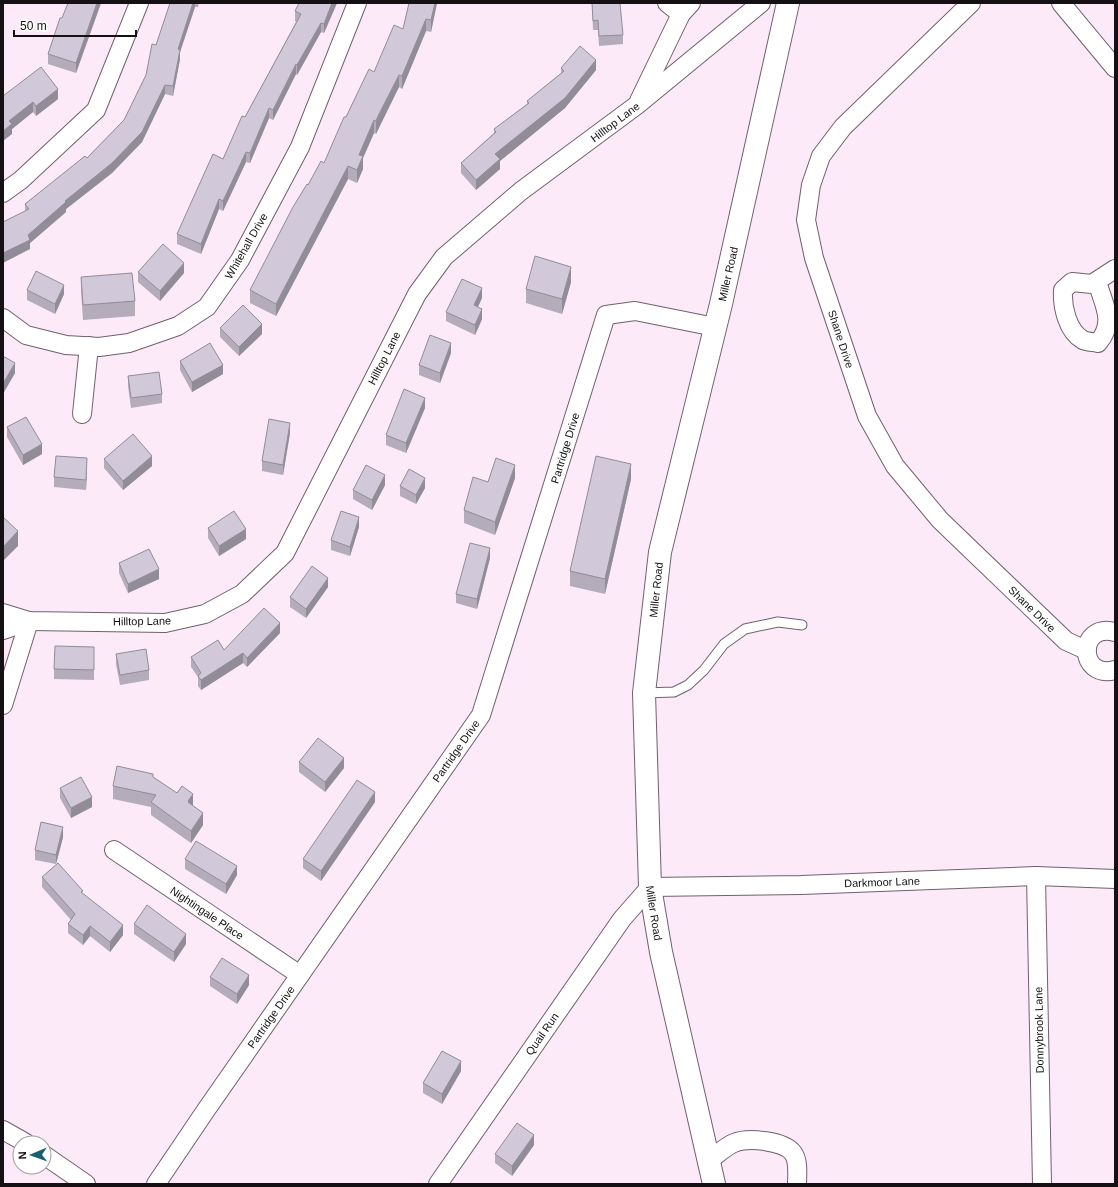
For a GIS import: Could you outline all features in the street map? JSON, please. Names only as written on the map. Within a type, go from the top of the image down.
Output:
[{"type":"street","points":[[3,193],[21,180],[96,110],[139,3]]},
{"type":"street","name":"Whitehall Drive","points":[[3,318],[26,335],[66,345],[89,346],[129,343],[178,326],[207,307],[240,260],[300,147],[357,3]]},
{"type":"street","name":"Hilltop Lane","points":[[3,613],[29,621],[165,623],[205,614],[242,594],[285,553],[417,294],[444,257],[521,191],[637,105],[761,3]]},
{"type":"street","name":"Miller Road","points":[[714,1184],[661,952],[650,887],[644,693],[660,552],[715,327],[788,3]]},
{"type":"street","name":"Shane Drive","points":[[971,3],[843,127],[821,156],[811,185],[806,220],[814,258],[866,416],[896,466],[940,520],[1066,642],[1086,650]]},
{"type":"street","points":[[1061,3],[1115,68]]},
{"type":"street","points":[[637,105],[680,7]]},
{"type":"street","points":[[1092,284],[1115,269]]},
{"type":"street","name":"Partridge Drive","points":[[156,1184],[481,715],[606,314],[635,311],[715,327]]},
{"type":"street","points":[[82,414],[89,346]]},
{"type":"street","points":[[3,630],[29,621]]},
{"type":"street","points":[[3,705],[29,621]]},
{"type":"street","points":[[1115,632],[1108,630],[1096,633],[1088,643],[1086,650],[1090,663],[1095,668],[1102,671],[1115,670]]},
{"type":"street","name":"Nightingale Place","points":[[114,850],[300,975]]},
{"type":"street","name":"Darkmoor Lane","points":[[650,887],[809,885],[1036,876],[1115,879]]},
{"type":"street","name":"Donnybrook Lane","points":[[1036,876],[1042,1184]]},
{"type":"street","name":"Quail Run","points":[[438,1184],[622,919],[650,887]]},
{"type":"street","points":[[3,1130],[12,1135]]},
{"type":"street","points":[[709,1160],[734,1143],[755,1140],[778,1144],[793,1153],[797,1163],[797,1184]]},
{"type":"street","points":[[52,1161],[86,1184]]},
{"type":"lane","points":[[644,693],[674,692],[688,685],[704,670],[724,644],[745,629],[778,622],[802,625]]},
{"type":"building","points":[[68,3],[97,3],[76,63],[48,54],[60,18],[62,18]]},
{"type":"building","points":[[170,3],[193,3],[178,49],[180,50],[173,86],[165,85],[142,132],[112,163],[65,201],[66,202],[28,235],[30,240],[3,253],[3,222],[29,209],[25,204],[85,156],[87,158],[124,120],[146,75],[152,44],[156,45]]},
{"type":"building","points":[[299,3],[332,3],[324,24],[321,23],[297,65],[296,64],[273,110],[269,108],[250,153],[246,152],[223,201],[219,199],[201,244],[177,234],[213,154],[223,159],[242,116],[245,117],[301,14],[295,11]]},
{"type":"building","points":[[409,3],[435,3],[431,20],[426,19],[402,76],[399,75],[376,121],[374,120],[359,155],[363,156],[357,170],[348,166],[276,304],[250,290],[293,207],[307,184],[308,185],[321,161],[324,163],[344,117],[346,117],[369,69],[374,72],[394,25],[403,29]]},
{"type":"building","points":[[592,3],[620,3],[623,35],[599,36],[598,20],[593,21]]},
{"type":"building","points":[[580,46],[596,60],[565,98],[495,154],[500,159],[476,180],[461,163],[496,132],[494,129],[529,103],[527,101],[564,71],[561,68]]},
{"type":"building","points":[[41,67],[58,89],[36,106],[33,102],[9,121],[12,124],[3,131],[3,96]]},
{"type":"building","points":[[163,244],[184,263],[160,291],[138,272]]},
{"type":"building","points":[[535,256],[571,267],[562,299],[526,289]]},
{"type":"building","points":[[36,271],[64,285],[55,304],[27,290]]},
{"type":"building","points":[[132,273],[135,301],[83,305],[81,277]]},
{"type":"building","points":[[462,279],[482,288],[474,305],[482,309],[475,325],[446,312]]},
{"type":"building","points":[[243,305],[262,324],[239,347],[220,328]]},
{"type":"building","points":[[430,335],[451,343],[440,373],[419,365]]},
{"type":"building","points":[[210,343],[223,365],[192,382],[180,361]]},
{"type":"building","points":[[3,356],[15,363],[4,382],[3,382]]},
{"type":"building","points":[[159,372],[162,394],[131,398],[128,376]]},
{"type":"building","points":[[404,389],[425,398],[406,443],[386,435]]},
{"type":"building","points":[[26,417],[42,444],[23,455],[7,427]]},
{"type":"building","points":[[269,419],[290,423],[283,465],[262,461]]},
{"type":"building","points":[[133,434],[152,456],[123,481],[104,459]]},
{"type":"building","points":[[56,456],[87,458],[86,480],[54,477]]},
{"type":"building","points":[[596,456],[631,464],[605,579],[570,571]]},
{"type":"building","points":[[496,458],[515,465],[495,522],[464,510],[473,477],[488,482]]},
{"type":"building","points":[[366,465],[385,475],[372,500],[353,490]]},
{"type":"building","points":[[409,469],[425,478],[416,495],[400,486]]},
{"type":"building","points":[[234,511],[246,529],[219,546],[208,528]]},
{"type":"building","points":[[341,511],[359,517],[350,547],[331,540]]},
{"type":"building","points":[[3,517],[18,531],[3,547]]},
{"type":"building","points":[[470,543],[490,548],[477,599],[456,594]]},
{"type":"building","points":[[149,549],[159,569],[128,584],[119,563]]},
{"type":"building","points":[[312,566],[328,578],[306,609],[290,597]]},
{"type":"building","points":[[264,608],[280,623],[247,658],[243,653],[201,680],[198,676],[201,673],[191,657],[218,640],[224,650]]},
{"type":"building","points":[[55,646],[94,647],[94,670],[54,669]]},
{"type":"building","points":[[146,649],[149,670],[120,675],[116,654]]},
{"type":"building","points":[[318,738],[344,758],[325,782],[299,762]]},
{"type":"building","points":[[117,766],[153,774],[153,777],[177,793],[182,786],[193,794],[188,801],[190,802],[188,802],[203,813],[191,831],[151,802],[156,795],[113,786]]},
{"type":"building","points":[[81,777],[92,797],[71,808],[60,788]]},
{"type":"building","points":[[357,780],[375,792],[321,871],[303,859]]},
{"type":"building","points":[[41,822],[63,827],[56,855],[35,850]]},
{"type":"building","points":[[196,841],[237,866],[226,884],[185,859]]},
{"type":"building","points":[[58,863],[83,891],[81,892],[123,925],[110,942],[90,926],[83,935],[68,924],[75,914],[42,877]]},
{"type":"building","points":[[147,905],[186,934],[174,952],[134,924]]},
{"type":"building","points":[[222,958],[249,975],[237,994],[210,977]]},
{"type":"building","points":[[442,1051],[461,1061],[442,1094],[423,1083]]},
{"type":"building","points":[[517,1123],[534,1135],[512,1166],[495,1154]]}]
